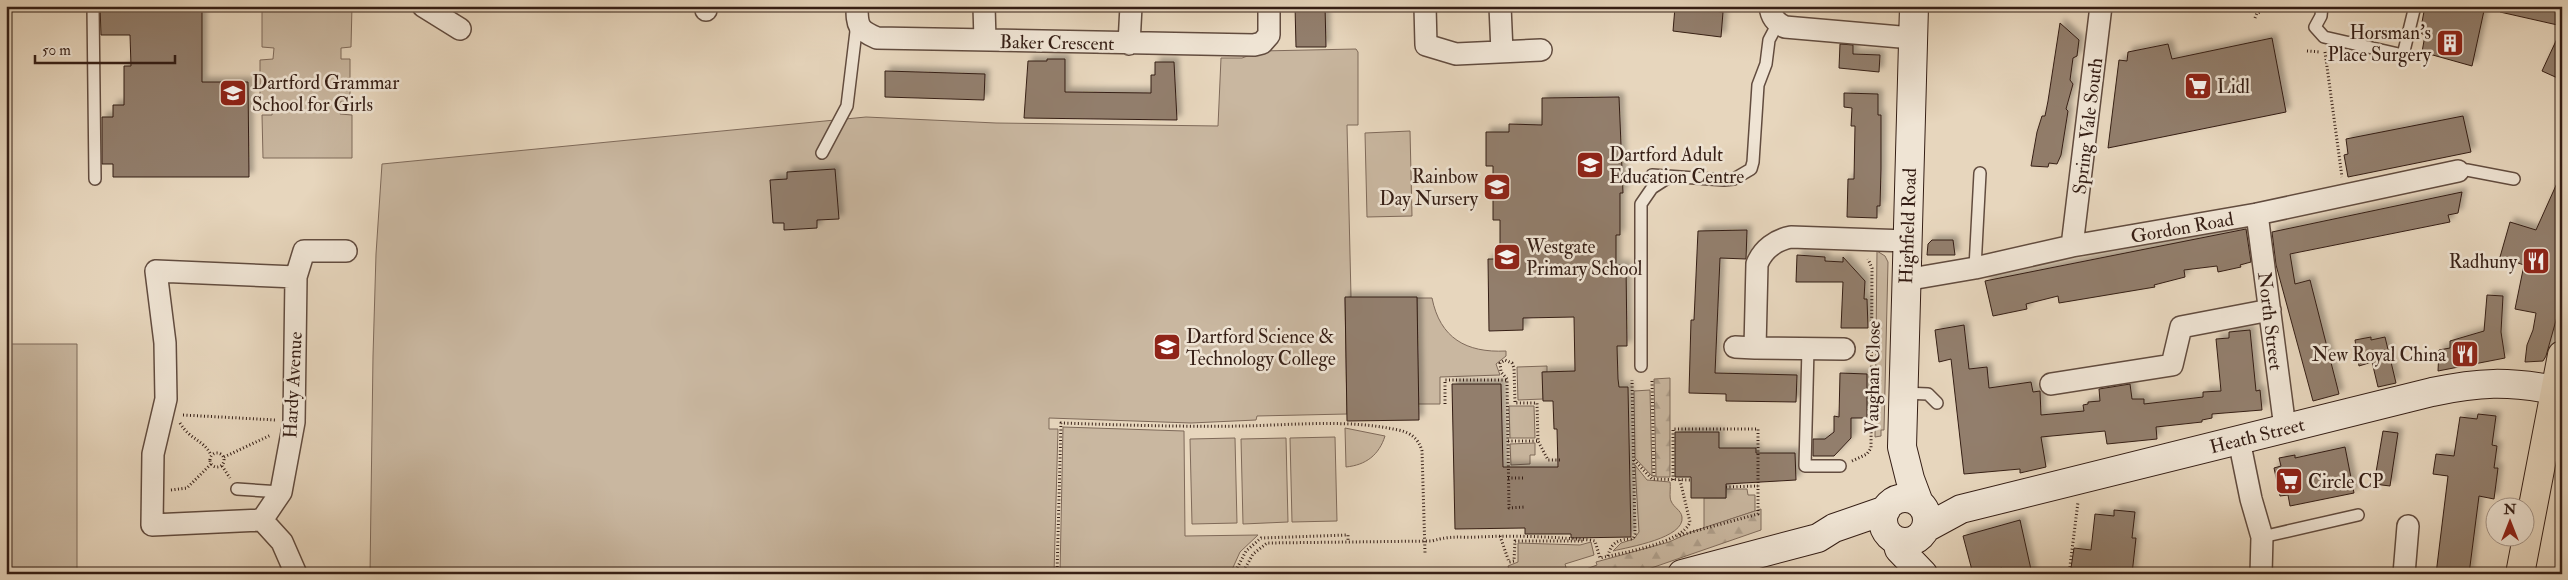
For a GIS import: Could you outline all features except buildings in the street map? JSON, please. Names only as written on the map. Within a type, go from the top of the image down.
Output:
[{"type":"main road","points":[[2520,574],[2556,407],[2562,356]]},
{"type":"street","points":[[424,6],[460,29]]},
{"type":"street","name":"Baker Crescent","points":[[984,6],[985,40]]},
{"type":"street","name":"Baker Crescent","points":[[1129,44],[1131,6]]},
{"type":"street","name":"Baker Crescent","points":[[857,15],[864,33],[877,38],[1254,45],[1262,43],[1269,35],[1269,6]]},
{"type":"street","points":[[1425,6],[1426,45],[1456,54],[1541,50]]},
{"type":"street","points":[[1500,6],[1502,52]]},
{"type":"street","name":"Highfield Road","points":[[1887,508],[1902,446],[1905,280],[1914,6]]},
{"type":"street","name":"Spring Vale South","points":[[2072,246],[2102,6]]},
{"type":"street","points":[[1774,15],[1800,30],[1912,38]]},
{"type":"street","name":"Gordon Road","points":[[1905,280],[1975,268],[2072,246],[2257,214],[2458,171]]},
{"type":"street","name":"North Street","points":[[2257,214],[2285,428]]},
{"type":"street","name":"Vaughan Close","points":[[1844,349],[1745,348],[1757,264],[1767,249],[1782,239],[1791,237],[1907,241]]},
{"type":"street","name":"Hardy Avenue","points":[[262,520],[281,492],[294,422],[296,277],[304,251],[346,251]]},
{"type":"street","points":[[296,277],[156,271],[165,343],[166,400],[169,413],[153,454],[152,489],[152,525],[262,520],[282,542],[296,574]]},
{"type":"street","points":[[2051,384],[2172,365],[2180,327],[2270,310]]},
{"type":"street","name":"Heath Street","points":[[1922,517],[2467,385],[2504,383],[2556,407]]},
{"type":"street","points":[[2239,440],[2251,499],[2262,537],[2261,574]]},
{"type":"street","name":"Highfield Road","points":[[1902,446],[1908,475],[1922,517],[1931,574]]},
{"type":"street","points":[[1682,574],[1818,538],[1912,541],[1922,517],[1913,500],[1899,499],[1887,508],[1834,528],[1818,538]]},
{"type":"street","points":[[1887,508],[1884,526],[1895,540],[1899,549],[1923,574]]},
{"type":"street","points":[[2404,574],[2408,526]]},
{"type":"lane","points":[[93,6],[95,179]]},
{"type":"lane","points":[[2322,6],[2321,16],[2315,27],[2324,37],[2403,55],[2415,6]]},
{"type":"lane","points":[[822,153],[848,106],[857,15]]},
{"type":"lane","points":[[1652,175],[1724,180],[1734,179],[1750,169],[1753,162],[1758,85],[1766,64],[1774,15]]},
{"type":"lane","points":[[2458,171],[2467,170],[2514,179]]},
{"type":"lane","points":[[1975,268],[1980,173]]},
{"type":"lane","points":[[1641,366],[1641,204],[1652,188],[1669,177]]},
{"type":"lane","points":[[1808,348],[1805,466],[1840,466]]},
{"type":"lane","points":[[1903,393],[1928,394],[1937,403]]},
{"type":"lane","points":[[237,489],[281,492]]},
{"type":"lane","points":[[2262,537],[2358,515]]},
{"type":"path","points":[[2255,18],[2257,12],[2261,12]]},
{"type":"path","points":[[2307,51],[2325,50],[2345,195]]},
{"type":"path","name":"Vaughan Close","points":[[1840,466],[1867,454],[1871,448],[1873,438],[1872,268],[1861,250],[1862,239]]},
{"type":"path","points":[[1524,507],[1509,508],[1507,380],[1500,368],[1500,363],[1505,360],[1512,363],[1514,368],[1515,403],[1537,403],[1538,441],[1548,460],[1562,460]]},
{"type":"path","points":[[1445,404],[1445,380],[1507,380]]},
{"type":"path","points":[[1608,556],[1613,544],[1635,537],[1632,380]]},
{"type":"path","points":[[1652,381],[1654,479]]},
{"type":"path","points":[[169,413],[248,417],[294,422]]},
{"type":"path","points":[[152,489],[187,488],[211,464],[211,455],[206,446],[187,436],[169,413]]},
{"type":"path","points":[[224,456],[294,422]]},
{"type":"path","points":[[1057,574],[1061,422],[1188,427],[1346,425],[1400,430],[1412,435],[1420,443],[1422,451],[1425,553]]},
{"type":"path","points":[[1242,574],[1253,554],[1267,543],[1425,541],[1453,535],[1467,537],[1554,536],[1595,541],[1600,558],[1758,514],[1758,429],[1673,429],[1673,480]]},
{"type":"path","points":[[1508,441],[1538,441]]},
{"type":"path","points":[[211,455],[218,452],[224,456],[225,462],[220,467],[211,464]]},
{"type":"path","points":[[1634,460],[1646,476],[1654,479],[1691,480]]},
{"type":"path","points":[[1508,478],[1524,478]]},
{"type":"path","points":[[2069,574],[2080,479]]},
{"type":"path","points":[[1677,536],[1688,528],[1690,522],[1680,480]]},
{"type":"path","points":[[1726,487],[1758,486]]},
{"type":"path","points":[[1234,574],[1246,551],[1261,538],[1348,535],[1348,542]]},
{"type":"path","points":[[1500,536],[1509,562],[1514,561],[1515,541],[1579,542],[1590,540]]},
{"type":"green space","points":[[262,6],[352,6],[351,47],[341,48],[341,59],[350,59],[350,102],[340,102],[340,114],[352,115],[352,158],[263,158],[262,115],[272,115],[273,102],[260,102],[260,60],[273,59],[274,48],[262,47]]},
{"type":"green space","points":[[1356,49],[1358,52],[1358,125],[1347,125],[1351,297],[1345,298],[1347,414],[1257,416],[1256,420],[1191,423],[1049,418],[1049,429],[1058,429],[1054,574],[370,574],[373,356],[376,254],[382,164],[866,117],[996,123],[1218,126],[1221,58],[1242,58],[1261,51]]},
{"type":"green space","points":[[1410,131],[1412,216],[1367,217],[1365,133]]},
{"type":"green space","points":[[1877,251],[1885,256],[1888,262],[1884,430],[1881,430],[1881,436],[1875,437]]},
{"type":"green space","points":[[1417,298],[1432,298],[1441,323],[1448,333],[1467,346],[1492,351],[1506,351],[1506,356],[1496,364],[1500,375],[1440,377],[1440,404],[1418,404]]},
{"type":"green space","points":[[6,344],[77,344],[77,574],[6,574]]},
{"type":"green space","points":[[1547,366],[1547,372],[1543,372],[1543,399],[1518,400],[1517,367]]},
{"type":"green space","points":[[1670,378],[1670,477],[1656,477],[1654,379]]},
{"type":"green space","points":[[1650,390],[1652,476],[1635,458],[1634,391]]},
{"type":"green space","points":[[1509,406],[1534,406],[1535,438],[1510,438]]},
{"type":"green space","points":[[1063,427],[1184,431],[1185,536],[1258,535],[1240,552],[1230,574],[1060,574]]},
{"type":"green space","points":[[1345,428],[1385,436],[1379,449],[1371,458],[1360,464],[1346,467]]},
{"type":"green space","points":[[1335,437],[1337,521],[1292,522],[1290,438]]},
{"type":"green space","points":[[1235,438],[1237,523],[1192,524],[1190,439]]},
{"type":"green space","points":[[1286,438],[1288,522],[1243,524],[1241,439]]},
{"type":"green space","points":[[1535,443],[1535,455],[1530,455],[1530,464],[1511,465],[1510,444]]},
{"type":"green space","points":[[1635,465],[1647,480],[1670,482],[1670,499],[1682,517],[1681,524],[1675,531],[1666,536],[1613,551],[1621,543],[1634,539],[1639,532]]},
{"type":"green space","points":[[1726,489],[1747,489],[1748,495],[1755,495],[1755,511],[1704,528],[1704,498],[1726,498]]},
{"type":"green space","points":[[1761,509],[1761,530],[1634,574],[1573,574],[1597,565],[1596,562],[1669,542],[1691,532]]},
{"type":"green space","points":[[1591,542],[1594,555],[1565,564],[1568,574],[1510,574],[1508,566],[1518,562],[1518,543],[1580,545]]},
{"type":"place","name":"Horsman's Place Surgery","points":[[2450,43]]},
{"type":"place","name":"Lidl","points":[[2198,86]]},
{"type":"place","name":"Dartford Grammar School for Girls","points":[[233,93]]},
{"type":"place","name":"Dartford Adult Education Centre","points":[[1590,165]]},
{"type":"place","name":"Rainbow Day Nursery","points":[[1497,187]]},
{"type":"place","name":"Westgate Primary School","points":[[1507,257]]},
{"type":"place","name":"Radhuny","points":[[2536,261]]},
{"type":"place","name":"Dartford Science & Technology College","points":[[1167,347]]},
{"type":"place","name":"New Royal China","points":[[2465,354]]},
{"type":"place","name":"Circle CP","points":[[2289,481]]}]
